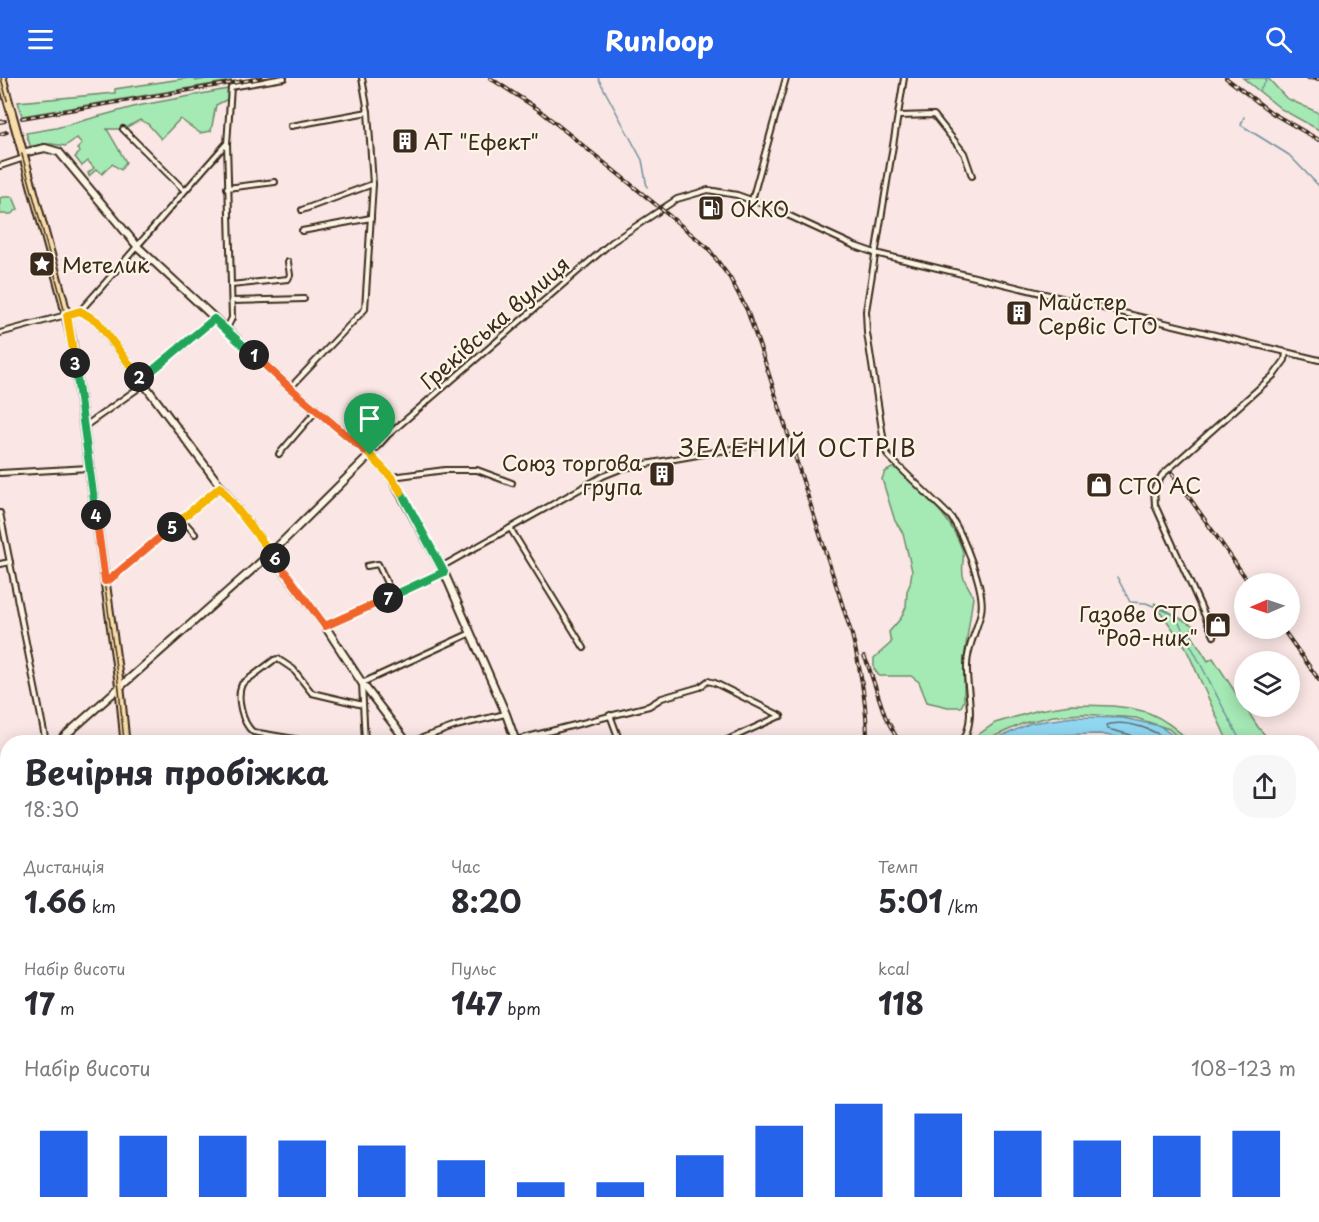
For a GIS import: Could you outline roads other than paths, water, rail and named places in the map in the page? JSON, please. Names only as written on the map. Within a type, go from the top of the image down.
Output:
[{"type":"main road","points":[[2,78],[3,92],[9,104],[67,315],[120,689],[123,735]]},
{"type":"street","points":[[226,330],[231,323],[232,301],[226,144],[231,87],[284,78]]},
{"type":"street","points":[[290,388],[365,309],[373,184],[368,112],[362,78]]},
{"type":"street","points":[[752,200],[786,78]]},
{"type":"street","points":[[904,78],[866,319],[885,449],[892,461],[951,517],[981,590],[981,612],[968,654],[971,716],[965,735]]},
{"type":"street","points":[[291,126],[368,112]]},
{"type":"street","points":[[898,116],[934,115],[964,153],[972,176]]},
{"type":"street","points":[[123,129],[184,190]]},
{"type":"street","points":[[0,333],[80,311],[226,144]]},
{"type":"street","points":[[0,166],[22,154],[45,148],[59,152],[138,247],[226,330],[316,411],[370,455],[391,477],[442,569],[514,735]]},
{"type":"street","points":[[227,188],[275,183]]},
{"type":"street","points":[[302,210],[373,184]]},
{"type":"street","name":"Греківська вулиця","points":[[66,735],[271,553],[370,455],[387,435],[604,249],[677,199],[700,191],[716,190],[752,200],[875,253],[1319,360]]},
{"type":"street","points":[[302,231],[371,218]]},
{"type":"street","points":[[231,285],[288,279],[290,275],[288,262]]},
{"type":"street","points":[[232,301],[304,299]]},
{"type":"street","points":[[80,311],[97,321],[325,626],[362,683],[402,735]]},
{"type":"street","points":[[84,425],[140,387],[141,380],[214,319]]},
{"type":"street","points":[[1214,636],[1155,505],[1154,489],[1162,475],[1274,375],[1285,360],[1286,352]]},
{"type":"street","points":[[279,454],[316,411]]},
{"type":"street","points":[[325,626],[393,596],[603,476],[622,468],[755,445]]},
{"type":"street","points":[[0,473],[90,468]]},
{"type":"street","points":[[391,477],[445,470],[477,470],[512,483]]},
{"type":"street","points":[[105,581],[220,487]]},
{"type":"street","points":[[0,513],[45,735]]},
{"type":"street","points":[[182,519],[195,534]]},
{"type":"street","points":[[510,528],[584,648]]},
{"type":"street","points":[[0,564],[10,562]]},
{"type":"street","points":[[367,566],[378,564],[393,596]]},
{"type":"street","points":[[362,683],[471,632]]},
{"type":"street","points":[[271,735],[253,732],[248,728],[244,721],[240,694],[242,684],[274,660],[278,659],[293,669],[312,693],[363,705]]},
{"type":"street","points":[[539,735],[649,706],[662,698],[712,681],[781,716],[739,735]]},
{"type":"street","points":[[362,683],[365,735]]},
{"type":"street","points":[[431,735],[456,726],[506,714]]},
{"type":"street","points":[[610,716],[617,735]]},
{"type":"water","points":[[1074,717],[1123,718],[1160,726],[1172,735],[1004,735],[1031,723]]},
{"type":"waterway","points":[[598,78],[642,160],[647,187]]},
{"type":"waterway","points":[[1260,90],[1268,78]]},
{"type":"waterway","points":[[1244,117],[1241,125],[1289,155],[1319,186]]},
{"type":"waterway","points":[[1117,577],[1130,602],[1146,603],[1175,615],[1237,735]]},
{"type":"tram line","points":[[1,78],[62,301],[71,342],[123,735]]},
{"type":"railway","points":[[22,118],[262,78]]},
{"type":"railway","points":[[490,78],[538,109],[660,208],[708,248],[730,278],[747,310],[765,362],[852,635],[863,688],[867,735]]},
{"type":"railway","points":[[1226,78],[1272,113],[1319,140]]},
{"type":"railway","points":[[1308,78],[1319,79]]},
{"type":"railway","points":[[0,122],[5,121]]},
{"type":"railway","points":[[0,134],[7,132]]},
{"type":"railway","points":[[1172,473],[1242,573]]},
{"type":"railway","points":[[1290,639],[1319,680]]},
{"type":"railway","points":[[864,656],[885,716],[895,735]]},
{"type":"place","name":"АТ \"Ефект\"","points":[[405,141]]},
{"type":"place","name":"ОККО","points":[[711,208]]},
{"type":"place","name":"Метелик","points":[[42,264]]},
{"type":"place","name":"Майстер Сервіс СТО","points":[[1019,313]]},
{"type":"place","name":"Союз торгова група","points":[[662,474]]},
{"type":"place","name":"СТО АС","points":[[1099,485]]},
{"type":"place","name":"Газове СТО \"Род-ник\"","points":[[1218,625]]},
{"type":"district","name":"ЗЕЛЕНИЙ ОСТРІВ","points":[[798,447]]}]
